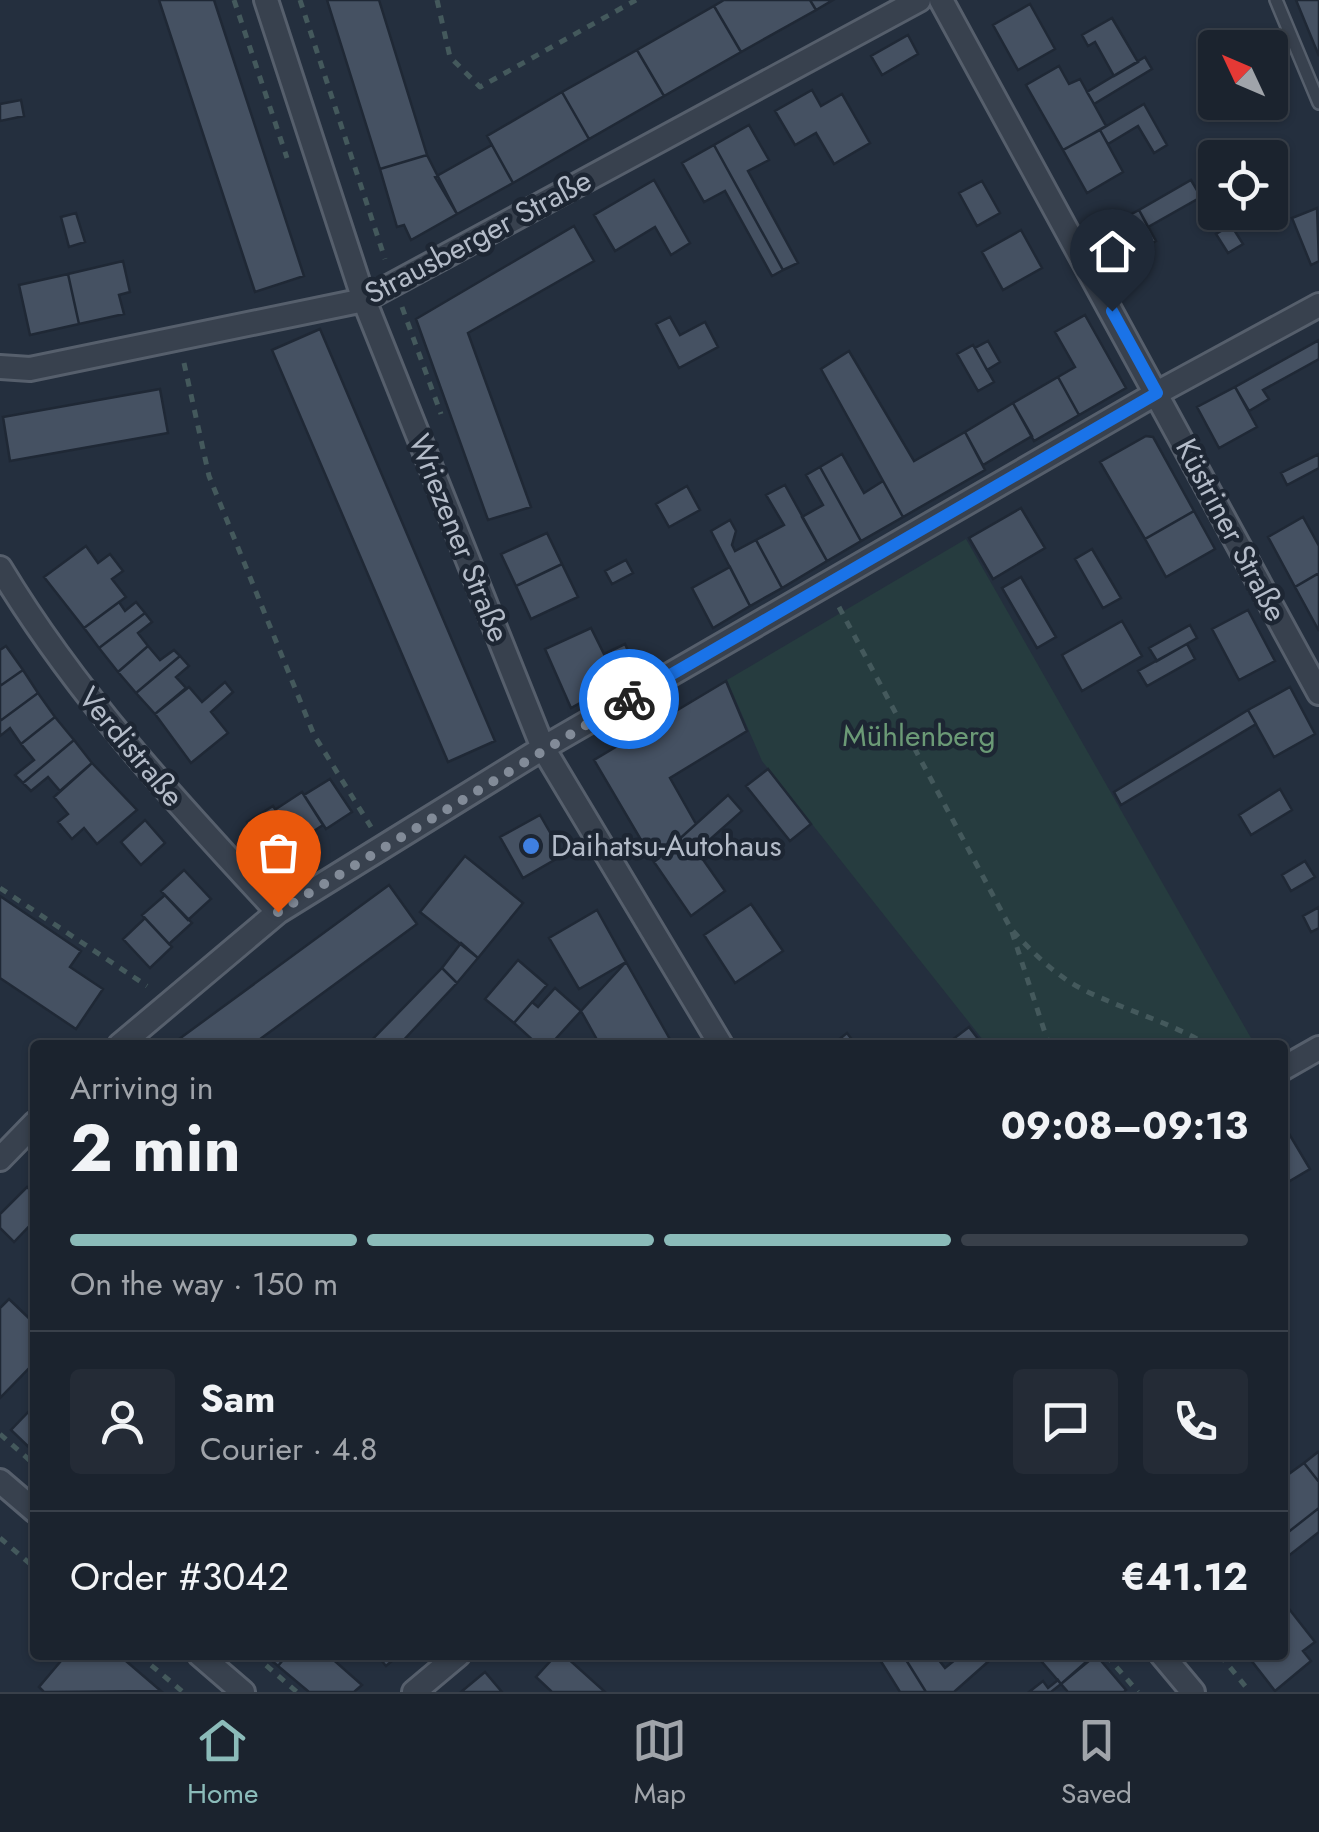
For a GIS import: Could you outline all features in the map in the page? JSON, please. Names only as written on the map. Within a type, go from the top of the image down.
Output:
[{"type":"street","name":"Wriezener Straße","points":[[266,0],[364,300],[544,748],[719,1040]]},
{"type":"street","name":"Strausberger Straße","points":[[0,367],[30,368],[364,300],[919,0]]},
{"type":"street","name":"Küstriner Straße","points":[[941,0],[1319,693]]},
{"type":"street","points":[[126,1040],[278,912],[544,748],[1157,393],[1319,305]]},
{"type":"street","name":"Verdistraße","points":[[0,568],[70,673],[146,770],[278,912]]},
{"type":"street","points":[[1288,1066],[1319,1048]]},
{"type":"street","points":[[0,1159],[30,1127]]},
{"type":"street","points":[[0,1482],[30,1508]]},
{"type":"street","points":[[206,1660],[243,1692]]},
{"type":"street","points":[[414,1692],[452,1660]]},
{"type":"street","points":[[1166,1660],[1194,1692]]},
{"type":"lane","points":[[1276,0],[1319,103]]},
{"type":"path","points":[[234,0],[290,170]]},
{"type":"path","points":[[300,0],[394,284]]},
{"type":"path","points":[[436,0],[450,57],[480,87],[636,0]]},
{"type":"path","points":[[178,339],[209,476],[314,734],[384,847]]},
{"type":"path","points":[[827,584],[1011,929],[1047,1040]]},
{"type":"path","points":[[0,888],[171,1002]]},
{"type":"path","points":[[1011,929],[1040,960],[1085,990],[1167,1021],[1199,1040]]},
{"type":"path","points":[[0,1434],[30,1461]]},
{"type":"path","points":[[0,1538],[30,1564]]},
{"type":"path","points":[[145,1660],[183,1692]]},
{"type":"path","points":[[260,1660],[297,1692]]},
{"type":"path","points":[[1110,1660],[1138,1692]]},
{"type":"path","points":[[1224,1660],[1250,1692]]},
{"type":"green space","name":"Mühlenberg","points":[[966,539],[1252,1040],[983,1040],[762,761],[727,680]]},
{"type":"building","points":[[159,0],[214,0],[304,276],[255,292]]},
{"type":"building","points":[[327,0],[379,0],[427,155],[380,169]]},
{"type":"building","points":[[724,0],[810,0],[816,10],[741,52],[714,6]]},
{"type":"building","points":[[810,0],[833,0],[816,10]]},
{"type":"building","points":[[1296,0],[1319,0],[1319,56]]},
{"type":"building","points":[[1030,4],[1055,49],[1018,70],[993,25]]},
{"type":"building","points":[[714,6],[741,52],[664,96],[637,50]]},
{"type":"building","points":[[1112,18],[1138,62],[1114,76],[1095,42],[1088,46],[1082,35]]},
{"type":"building","points":[[908,35],[918,54],[882,75],[871,56]]},
{"type":"building","points":[[637,50],[664,96],[589,139],[562,92]]},
{"type":"building","points":[[1145,57],[1152,69],[1094,104],[1087,92]]},
{"type":"building","points":[[1059,66],[1069,84],[1080,79],[1106,126],[1063,150],[1026,85]]},
{"type":"building","points":[[812,90],[821,106],[842,94],[870,143],[834,164],[816,133],[795,145],[775,111]]},
{"type":"building","points":[[562,92],[589,139],[513,183],[487,136]]},
{"type":"building","points":[[21,100],[24,116],[0,121],[0,104]]},
{"type":"building","points":[[1144,104],[1167,145],[1154,153],[1138,126],[1108,144],[1100,130]]},
{"type":"building","points":[[749,125],[769,160],[748,171],[798,263],[783,270],[714,145]]},
{"type":"building","points":[[1100,130],[1123,172],[1087,193],[1063,150]]},
{"type":"building","points":[[492,145],[513,183],[457,214],[435,177]]},
{"type":"building","points":[[714,145],[783,270],[772,276],[725,191],[704,202],[682,163]]},
{"type":"building","points":[[427,155],[457,214],[411,240],[404,225],[397,227],[380,169]]},
{"type":"building","points":[[654,180],[690,243],[671,255],[655,227],[615,251],[594,215]]},
{"type":"building","points":[[1191,180],[1198,192],[1198,199],[1148,227],[1139,210]]},
{"type":"building","points":[[982,181],[1000,213],[977,226],[959,193]]},
{"type":"building","points":[[1317,208],[1319,261],[1311,265],[1292,218]]},
{"type":"building","points":[[1139,210],[1156,241],[1124,259],[1106,228]]},
{"type":"building","points":[[76,213],[85,242],[69,247],[61,217]]},
{"type":"building","points":[[574,226],[594,261],[468,333],[531,507],[488,520],[416,319]]},
{"type":"building","points":[[1021,230],[1042,268],[1003,290],[982,252]]},
{"type":"building","points":[[1234,230],[1243,244],[1228,253],[1216,234]]},
{"type":"building","points":[[1142,249],[1148,260],[1127,272],[1121,261]]},
{"type":"building","points":[[123,261],[130,292],[119,295],[124,314],[79,324],[68,274]]},
{"type":"building","points":[[68,274],[79,324],[30,335],[19,285]]},
{"type":"building","points":[[1085,315],[1126,388],[1079,415],[1058,377],[1075,367],[1055,332]]},
{"type":"building","points":[[670,317],[680,335],[705,322],[718,347],[679,368],[656,324]]},
{"type":"building","points":[[320,329],[495,741],[448,762],[272,350]]},
{"type":"building","points":[[1319,340],[1319,359],[1263,390],[1269,399],[1249,411],[1235,387]]},
{"type":"building","points":[[988,341],[1000,362],[987,370],[975,348]]},
{"type":"building","points":[[973,345],[994,382],[978,391],[957,354]]},
{"type":"building","points":[[849,351],[914,461],[965,432],[985,470],[903,517],[821,369]]},
{"type":"building","points":[[1058,377],[1079,415],[1034,441],[1013,403]]},
{"type":"building","points":[[1235,387],[1257,427],[1219,448],[1197,407]]},
{"type":"building","points":[[160,389],[168,433],[10,461],[3,417]]},
{"type":"building","points":[[1013,403],[1032,436],[983,465],[965,432]]},
{"type":"building","points":[[1146,436],[1153,437],[1194,511],[1145,539],[1100,462]]},
{"type":"building","points":[[842,454],[864,493],[883,481],[903,517],[861,541],[820,467]]},
{"type":"building","points":[[1319,454],[1319,468],[1287,485],[1281,473]]},
{"type":"building","points":[[820,467],[861,541],[827,561],[802,517],[823,505],[806,475]]},
{"type":"building","points":[[785,485],[827,561],[782,588],[756,540],[784,525],[766,495]]},
{"type":"building","points":[[687,486],[700,510],[669,527],[656,504]]},
{"type":"building","points":[[1021,508],[1045,548],[993,579],[969,538]]},
{"type":"building","points":[[1194,511],[1215,549],[1166,577],[1145,539]]},
{"type":"building","points":[[1303,517],[1319,546],[1319,573],[1295,587],[1268,537]]},
{"type":"building","points":[[730,520],[736,531],[732,545],[735,551],[756,540],[782,588],[750,606],[711,531]]},
{"type":"building","points":[[547,533],[562,564],[516,586],[501,554]]},
{"type":"building","points":[[86,546],[98,563],[110,554],[123,571],[112,579],[126,597],[84,628],[44,577]]},
{"type":"building","points":[[1092,549],[1121,598],[1103,608],[1075,559]]},
{"type":"building","points":[[626,560],[633,573],[612,584],[605,571]]},
{"type":"building","points":[[562,564],[578,597],[531,619],[516,586]]},
{"type":"building","points":[[730,567],[750,606],[713,628],[692,588]]},
{"type":"building","points":[[1319,573],[1319,631],[1295,587]]},
{"type":"building","points":[[1021,577],[1056,637],[1037,648],[1002,588]]},
{"type":"building","points":[[119,602],[125,611],[136,602],[145,613],[99,648],[84,628]]},
{"type":"building","points":[[1248,610],[1275,661],[1239,680],[1212,629]]},
{"type":"building","points":[[145,613],[152,622],[138,633],[148,646],[118,672],[99,648]]},
{"type":"building","points":[[1122,621],[1142,656],[1082,691],[1062,655]]},
{"type":"building","points":[[1190,625],[1197,638],[1157,661],[1149,648]]},
{"type":"building","points":[[591,628],[604,654],[625,644],[637,671],[571,708],[545,649]]},
{"type":"building","points":[[1187,644],[1195,659],[1147,686],[1138,671]]},
{"type":"building","points":[[6,646],[23,670],[0,686],[0,650]]},
{"type":"building","points":[[148,646],[160,660],[174,650],[180,656],[136,693],[118,672]]},
{"type":"building","points":[[180,656],[189,666],[176,677],[186,688],[155,714],[136,693]]},
{"type":"building","points":[[23,670],[38,693],[0,721],[0,686]]},
{"type":"building","points":[[726,681],[747,731],[670,778],[696,824],[654,862],[594,760]]},
{"type":"building","points":[[225,682],[233,692],[211,712],[228,733],[191,763],[155,714],[189,687],[202,702]]},
{"type":"building","points":[[1290,687],[1315,734],[1274,757],[1248,710]]},
{"type":"building","points":[[38,693],[55,717],[21,744],[10,728],[0,736],[0,721]]},
{"type":"building","points":[[1248,710],[1256,724],[1121,805],[1114,792]]},
{"type":"building","points":[[55,717],[74,740],[23,783],[15,775],[34,760],[21,744]]},
{"type":"building","points":[[74,740],[92,763],[60,791],[48,777],[31,791],[23,783]]},
{"type":"building","points":[[92,763],[137,810],[97,844],[84,828],[72,839],[58,822],[68,814],[54,797]]},
{"type":"building","points":[[768,769],[811,824],[790,841],[746,786]]},
{"type":"building","points":[[330,779],[352,812],[326,829],[304,795]]},
{"type":"building","points":[[1280,789],[1292,810],[1251,835],[1239,815]]},
{"type":"building","points":[[302,792],[323,825],[297,842],[276,809]]},
{"type":"building","points":[[728,795],[742,811],[697,851],[725,891],[691,916],[654,862]]},
{"type":"building","points":[[273,806],[295,839],[269,855],[247,822]]},
{"type":"building","name":"Daihatsu-Autohaus","points":[[540,815],[563,855],[523,878],[500,837]]},
{"type":"building","points":[[145,820],[165,843],[141,865],[121,842]]},
{"type":"building","points":[[465,856],[523,903],[478,958],[420,912]]},
{"type":"building","points":[[1305,861],[1315,877],[1291,891],[1282,875]]},
{"type":"building","points":[[184,870],[211,899],[188,920],[161,891]]},
{"type":"building","points":[[389,885],[417,924],[259,1040],[178,1040]]},
{"type":"building","points":[[165,895],[192,923],[169,944],[142,915]]},
{"type":"building","points":[[0,896],[81,951],[70,967],[103,989],[76,1029],[0,978]]},
{"type":"building","points":[[751,904],[783,951],[735,983],[704,935]]},
{"type":"building","points":[[1319,907],[1319,928],[1311,932],[1303,916]]},
{"type":"building","points":[[597,910],[626,962],[579,989],[549,938]]},
{"type":"building","points":[[145,918],[172,947],[150,968],[123,939]]},
{"type":"building","points":[[461,943],[478,958],[457,983],[442,968]]},
{"type":"building","points":[[518,960],[547,985],[514,1023],[485,999]]},
{"type":"building","points":[[626,962],[670,1040],[597,1040],[581,1011]]},
{"type":"building","points":[[442,968],[457,983],[404,1040],[372,1040]]},
{"type":"building","points":[[555,988],[581,1011],[555,1040],[533,1040],[514,1023],[532,1002],[538,1007]]},
{"type":"building","points":[[969,1027],[979,1040],[952,1040]]},
{"type":"building","points":[[1288,1132],[1310,1169],[1288,1182]]},
{"type":"building","points":[[27,1187],[30,1190],[30,1225],[14,1242],[0,1228],[0,1214]]},
{"type":"building","points":[[9,1299],[30,1319],[30,1367],[0,1398],[0,1308]]},
{"type":"building","points":[[30,1410],[30,1448],[11,1430]]},
{"type":"building","points":[[1319,1453],[1319,1482],[1304,1463]]},
{"type":"building","points":[[1304,1463],[1319,1482],[1319,1508],[1288,1532],[1288,1475]]},
{"type":"building","points":[[1319,1508],[1319,1532],[1288,1556],[1288,1532]]},
{"type":"building","points":[[1288,1608],[1315,1642],[1303,1651],[1311,1661],[1275,1691],[1251,1660],[1288,1660]]},
{"type":"building","points":[[62,1660],[125,1660],[161,1691],[44,1692],[39,1687]]},
{"type":"building","points":[[283,1660],[334,1660],[362,1685],[354,1692],[309,1692],[278,1666]]},
{"type":"building","points":[[551,1660],[570,1660],[605,1692],[552,1692],[536,1677]]},
{"type":"building","points":[[880,1660],[906,1660],[926,1692],[900,1692]]},
{"type":"building","points":[[906,1660],[939,1660],[945,1668],[955,1660],[990,1660],[954,1692],[926,1692]]},
{"type":"building","points":[[1040,1660],[1088,1660],[1061,1684]]},
{"type":"building","points":[[1090,1660],[1100,1660],[1126,1690],[1068,1692],[1061,1684]]},
{"type":"building","points":[[485,1672],[502,1692],[461,1692]]},
{"type":"building","points":[[1058,1680],[1061,1684],[1051,1692],[1029,1692],[1043,1681],[1048,1688]]},
{"type":"way so far","points":[[278,912],[629,699]]},
{"type":"place","name":"Daihatsu-Autohaus","points":[[531,846]]},
{"type":"route","points":[[629,699],[1157,393],[1112,311]]}]
